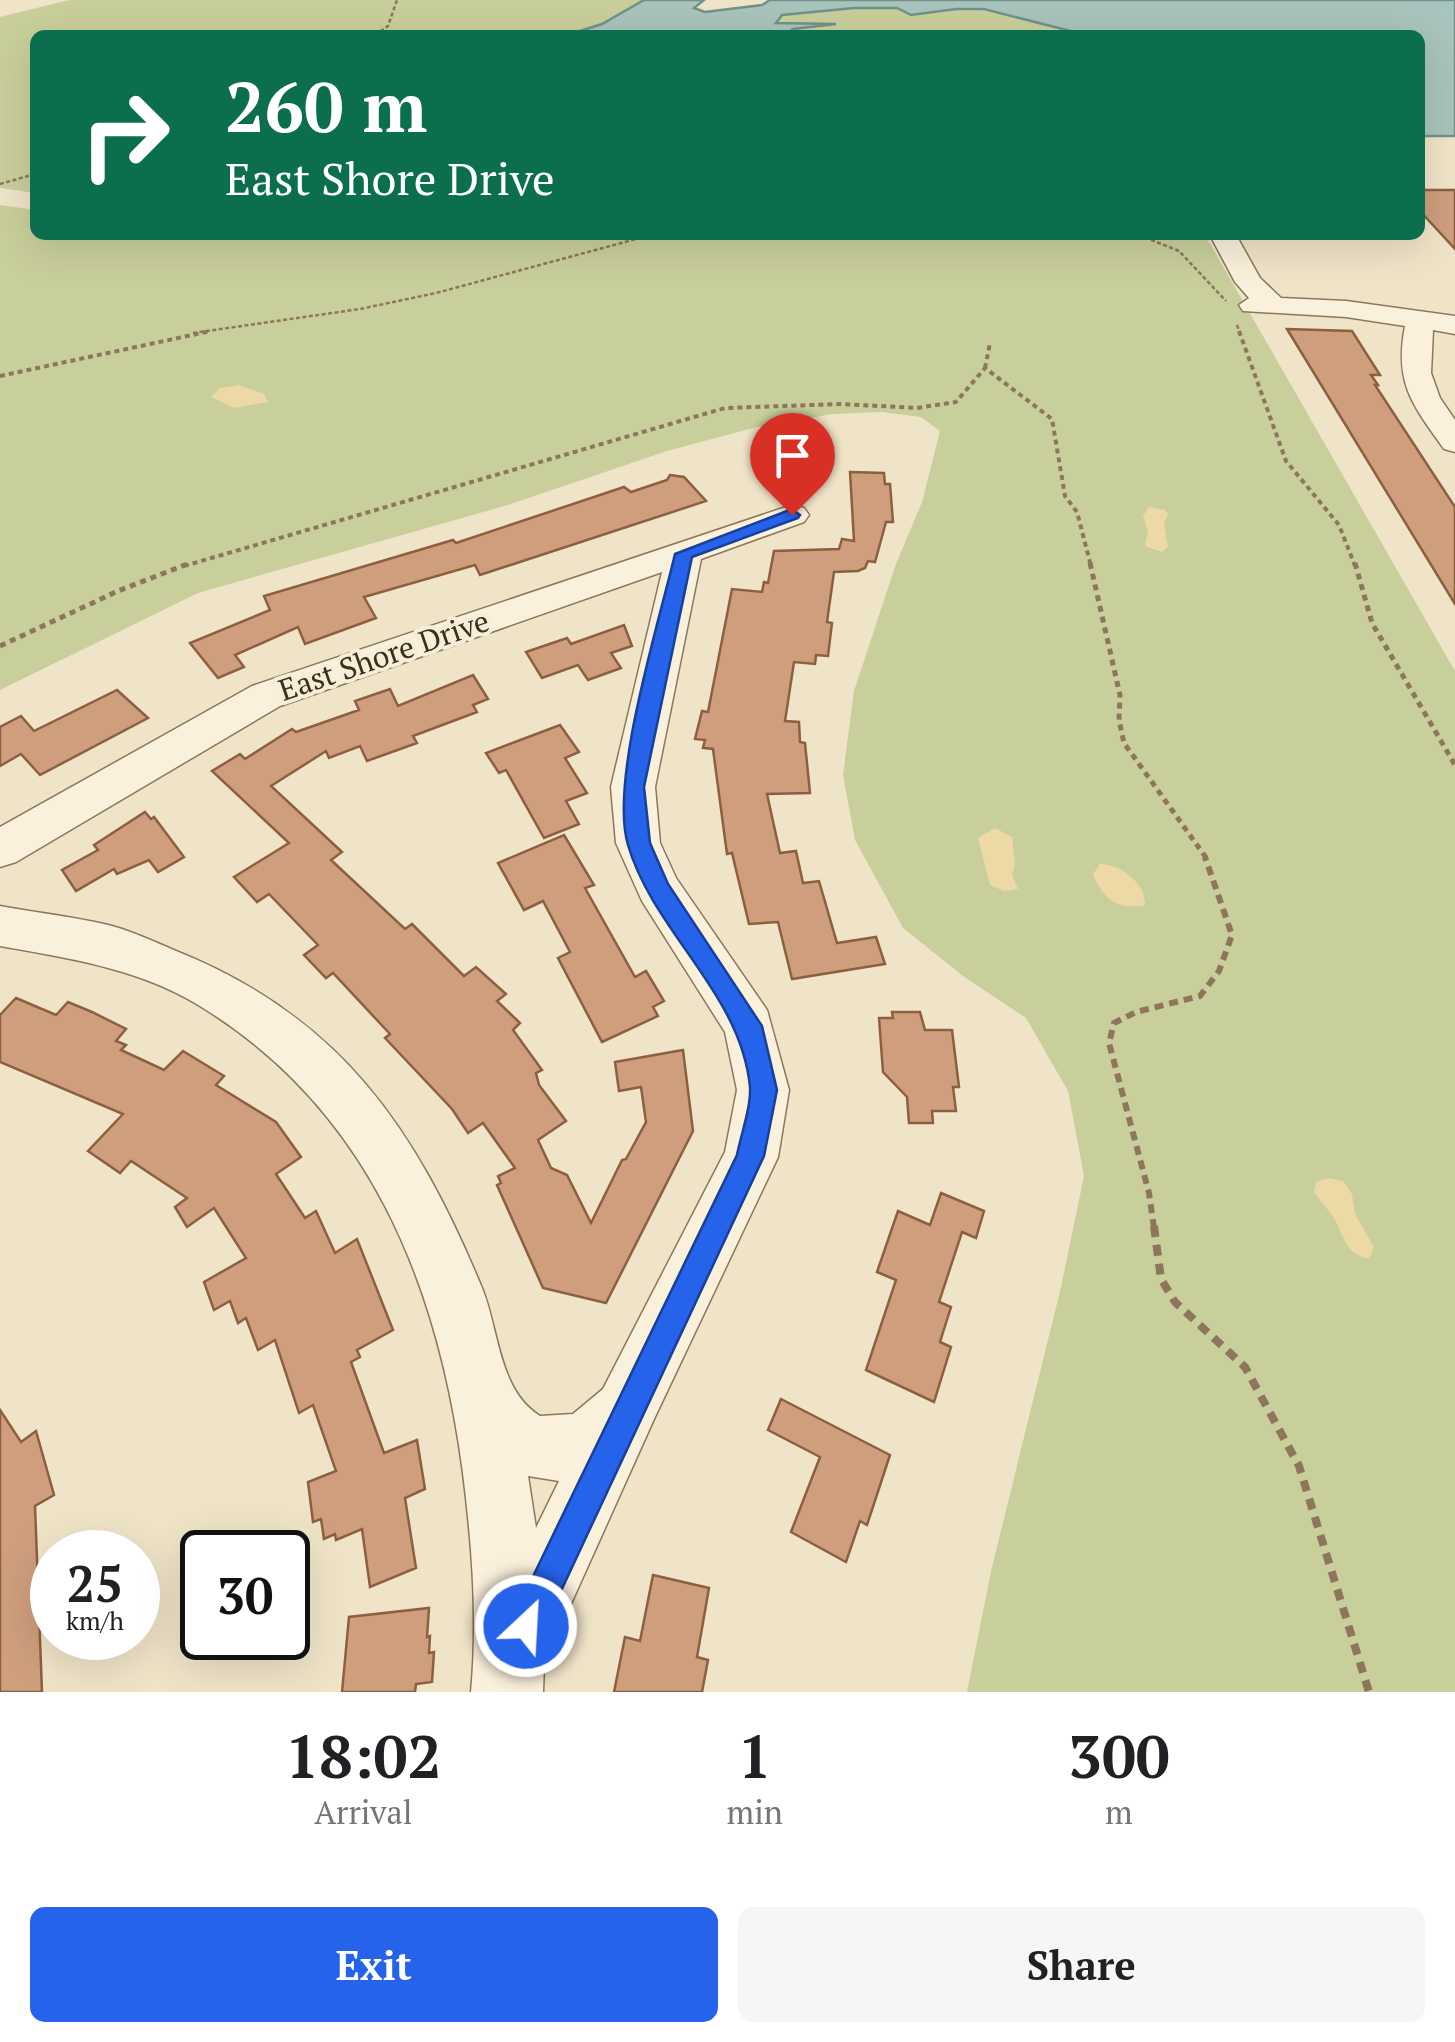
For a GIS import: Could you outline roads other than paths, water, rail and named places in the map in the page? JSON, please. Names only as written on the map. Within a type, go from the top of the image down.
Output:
[{"type":"street","points":[[1227,240],[1249,282],[1247,308],[1346,309],[1455,325]]},
{"type":"street","points":[[1420,320],[1412,372],[1420,392],[1455,442]]},
{"type":"street","name":"East Shore Drive","points":[[0,849],[266,696],[792,515]]},
{"type":"street","points":[[509,1676],[632,1397],[750,1156],[764,1090],[749,1026],[658,888],[638,843],[633,787],[684,554]]},
{"type":"street","points":[[0,926],[50,930],[138,954],[179,972],[269,1024],[328,1076],[372,1126],[430,1229],[453,1283],[486,1403],[507,1571],[509,1676]]},
{"type":"street","points":[[486,1403],[509,1433],[528,1444],[551,1450],[575,1447],[598,1436],[618,1419],[632,1397]]},
{"type":"water","points":[[644,0],[704,0],[694,8],[705,12],[762,5],[770,0],[1455,0],[1455,136],[1425,136],[1425,30],[1066,30],[984,9],[911,15],[897,8],[854,8],[782,15],[776,23],[836,24],[792,30],[583,30],[602,24]]}]
